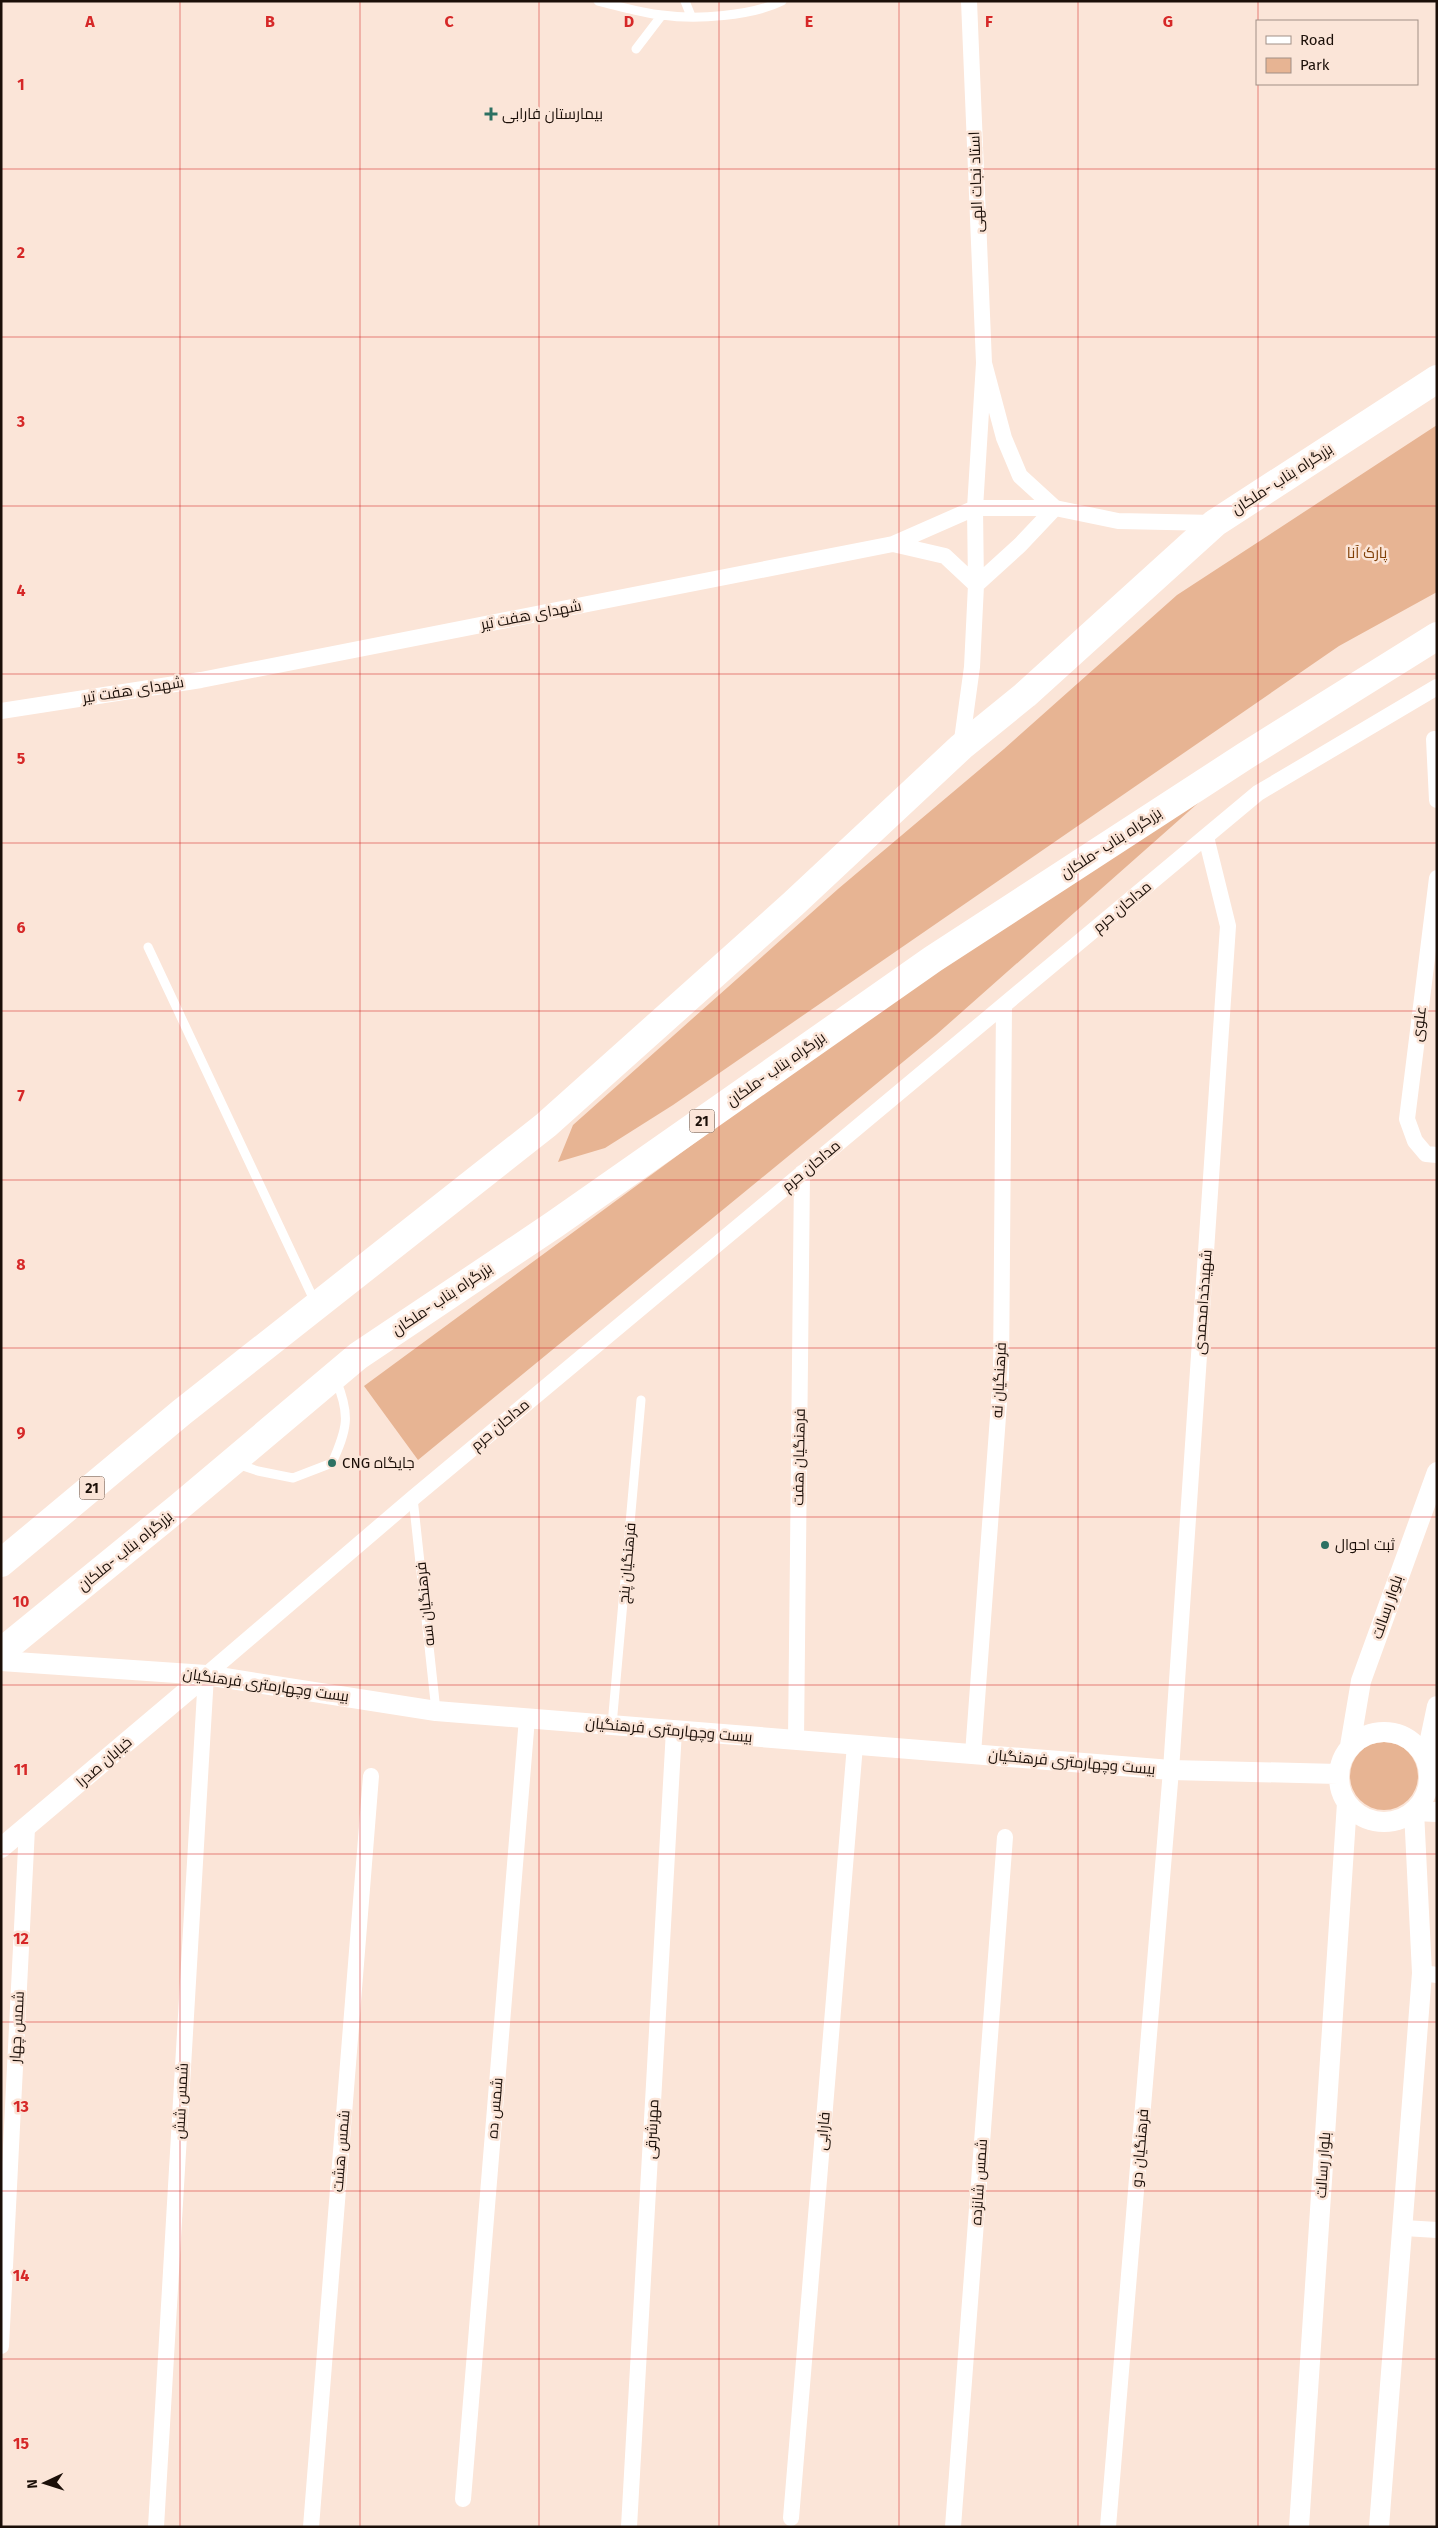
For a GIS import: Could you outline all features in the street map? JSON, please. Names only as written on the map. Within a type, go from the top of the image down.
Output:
[{"type":"highway","name":"بزرگراه بناب -ملکان","points":[[1,1563],[182,1412],[546,1125],[793,904],[961,748],[1024,695],[1215,523],[1437,379]]},
{"type":"highway","name":"بزرگراه بناب -ملکان","points":[[1,1652],[358,1356],[555,1224],[933,959],[1246,756],[1437,636]]},
{"type":"street","name":"استاد نجات الهی","points":[[969,1],[984,363]]},
{"type":"street","points":[[976,585],[1020,545],[1055,508],[1020,476],[1004,438],[984,363]]},
{"type":"street","points":[[961,748],[972,667],[976,585],[975,508],[984,363]]},
{"type":"street","name":"شهدای هفت تیر","points":[[1,711],[201,680],[892,544],[975,508],[1055,508],[1118,521],[1215,523]]},
{"type":"street","points":[[892,544],[945,556],[976,585]]},
{"type":"street","name":"مداحان حرم","points":[[206,1675],[413,1498],[1258,793],[1437,687]]},
{"type":"street","points":[[1434,739],[1437,800]]},
{"type":"street","name":"شهیدخدامحمدی","points":[[1171,1770],[1228,926],[1206,836]]},
{"type":"street","name":"علوی","points":[[1437,878],[1407,1119],[1415,1141],[1426,1154],[1437,1155]]},
{"type":"street","name":"فرهنگیان نه","points":[[973,1754],[1001,1376],[1004,1005]]},
{"type":"street","name":"فرهنگیان هفت","points":[[796,1740],[802,1174]]},
{"type":"street","name":"بلوار رسالت","points":[[1350,1746],[1361,1682],[1437,1472]]},
{"type":"street","name":"بیست وچهارمتری فرهنگیان","points":[[1,1660],[206,1675],[436,1711],[1171,1770],[1338,1774]]},
{"type":"street","name":"خیابان صدرا","points":[[1,1848],[206,1675]]},
{"type":"street","name":"شمس شش","points":[[156,2527],[206,1675]]},
{"type":"street","points":[[1431,1759],[1406,1736],[1391,1731],[1376,1731],[1362,1736],[1350,1746],[1342,1759],[1338,1774],[1340,1789],[1347,1803],[1358,1814],[1371,1820],[1386,1822],[1401,1819],[1414,1812],[1423,1800],[1428,1787],[1437,1706]]},
{"type":"street","name":"شمس ده","points":[[463,2499],[527,1718]]},
{"type":"street","name":"مهرشرقی","points":[[629,2527],[674,1730]]},
{"type":"street","name":"فارابی","points":[[792,2518],[855,1745]]},
{"type":"street","name":"فرهنگیان دو","points":[[1108,2527],[1171,1770]]},
{"type":"street","name":"شمس هشت","points":[[311,2527],[370,1776]]},
{"type":"street","name":"بلوار رسالت","points":[[1299,2527],[1347,1803]]},
{"type":"street","points":[[1414,1812],[1437,1812]]},
{"type":"street","points":[[1380,2527],[1404,2228],[1430,1974],[1414,1812]]},
{"type":"street","name":"شمس چهار","points":[[1,2346],[27,1828]]},
{"type":"street","name":"شمس شانزده","points":[[953,2527],[1005,1837]]},
{"type":"street","points":[[1404,2228],[1437,2230]]},
{"type":"lane","points":[[598,1],[662,16],[691,16],[767,9],[782,1]]},
{"type":"lane","points":[[685,1],[691,16]]},
{"type":"lane","points":[[636,48],[662,16]]},
{"type":"lane","points":[[148,947],[316,1305]]},
{"type":"lane","points":[[232,1462],[258,1472],[292,1478],[332,1463],[345,1434],[345,1402],[334,1376]]},
{"type":"lane","name":"فرهنگیان پنج","points":[[612,1725],[641,1400]]},
{"type":"lane","name":"فرهنگیان سه","points":[[413,1498],[436,1711]]},
{"type":"green space","name":"پارک آنا","points":[[1437,425],[1437,592],[1339,646],[673,1105],[605,1148],[558,1162],[573,1125],[838,889],[1004,749],[1177,595]]},
{"type":"green space","points":[[1214,789],[937,1034],[418,1460],[364,1386],[719,1125],[939,967]]},
{"type":"green space","points":[[1384,1742],[1397,1745],[1408,1752],[1415,1763],[1418,1776],[1415,1789],[1408,1800],[1397,1807],[1384,1810],[1371,1807],[1360,1800],[1353,1789],[1350,1776],[1353,1763],[1360,1752],[1371,1745]]},
{"type":"place","name":"بیمارستان فارابی","points":[[491,114]]},
{"type":"place","name":"CNG جایگاه","points":[[332,1463]]},
{"type":"place","name":"ثبت احوال","points":[[1325,1545]]}]
